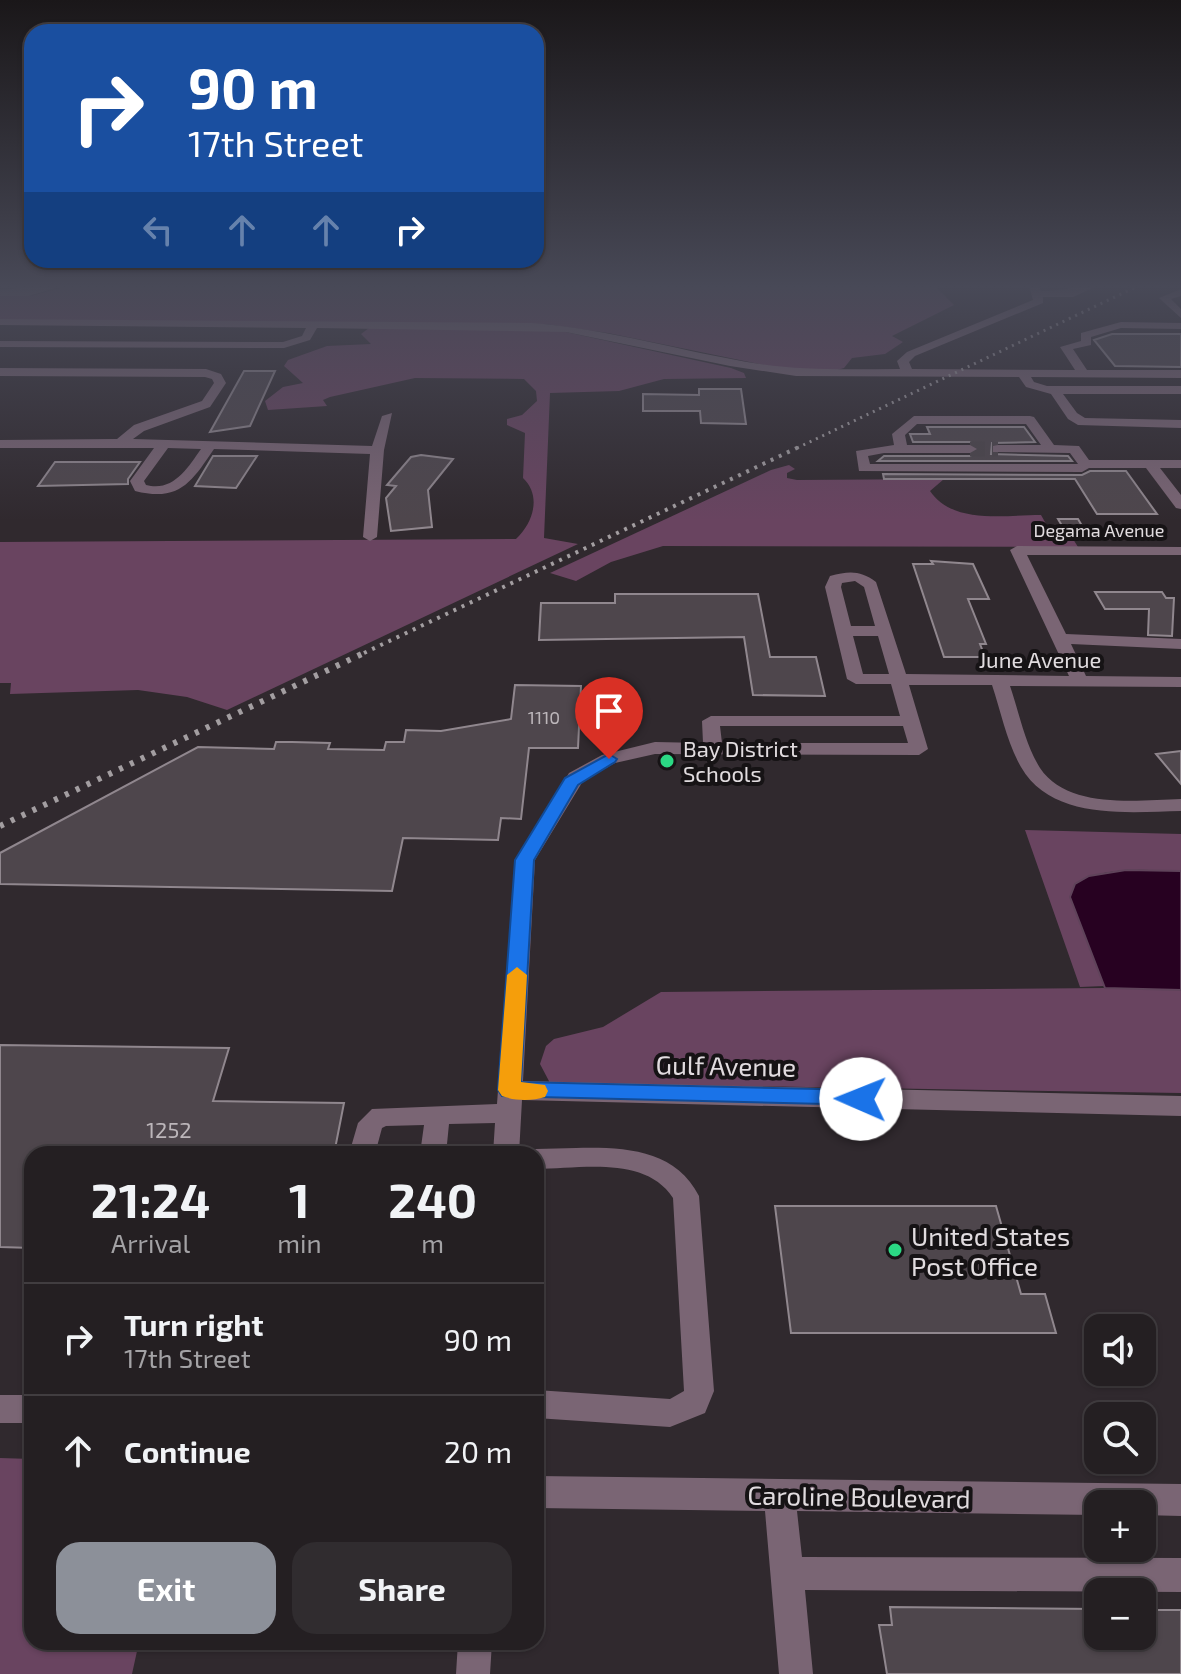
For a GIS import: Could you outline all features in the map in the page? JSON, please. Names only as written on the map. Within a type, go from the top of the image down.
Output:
[{"type":"street","points":[[739,364],[763,369],[908,373],[1023,373],[1083,373],[1176,374],[1181,387],[1160,391],[1055,390],[1030,384],[1023,373]]},
{"type":"street","points":[[904,364],[908,373]]},
{"type":"street","points":[[1077,364],[1083,373]]},
{"type":"street","points":[[0,372],[206,373],[217,377],[220,383],[206,404],[139,428],[120,443]]},
{"type":"street","points":[[1055,390],[1072,416],[1082,422],[1181,424]]},
{"type":"street","points":[[1160,391],[1181,416]]},
{"type":"street","points":[[370,537],[377,450],[388,416]]},
{"type":"street","points":[[902,449],[898,434],[914,420],[1030,420],[1050,449]]},
{"type":"street","points":[[0,444],[120,443],[377,450]]},
{"type":"street","points":[[164,444],[137,481],[140,488],[153,493],[172,491],[183,484],[210,445]]},
{"type":"street","points":[[970,449],[902,449],[861,454],[864,468],[1082,468],[1085,464],[1181,464]]},
{"type":"street","points":[[998,449],[1074,449],[1085,464]]},
{"type":"street","points":[[1150,464],[1181,505]]},
{"type":"street","name":"Degama Avenue","points":[[1060,639],[1017,550],[1181,551]]},
{"type":"street","points":[[506,1146],[525,860],[567,787],[592,766],[627,753],[669,747],[919,749],[900,680],[871,584],[850,576],[833,583],[844,631],[885,631]]},
{"type":"street","name":"June Avenue","points":[[844,631],[856,679],[1181,682]]},
{"type":"street","points":[[1080,681],[1060,639],[1181,644]]},
{"type":"street","points":[[999,680],[1032,771],[1058,793],[1098,805],[1181,805]]},
{"type":"street","points":[[713,747],[711,721],[911,721]]},
{"type":"street","name":"Gulf Avenue","points":[[364,1146],[371,1123],[381,1116],[438,1114],[509,1102],[1181,1106]]},
{"type":"street","points":[[434,1146],[438,1114]]},
{"type":"street","points":[[544,1159],[641,1161],[660,1165],[682,1186],[686,1196],[699,1391],[694,1403],[670,1413],[544,1405]]},
{"type":"street","points":[[0,1409],[24,1409]]},
{"type":"street","name":"Caroline Boulevard","points":[[544,1492],[1181,1500]]},
{"type":"street","points":[[780,1495],[796,1674]]},
{"type":"street","points":[[787,1573],[1181,1575]]},
{"type":"street","points":[[473,1674],[474,1650]]},
{"type":"shaded area","points":[[713,364],[744,373],[746,378],[664,379],[619,391],[550,393],[544,538],[578,544],[227,710],[187,697],[138,690],[10,694],[11,683],[0,683],[0,542],[516,539],[522,533],[531,517],[534,501],[523,478],[525,433],[507,425],[507,419],[522,415],[537,401],[536,391],[524,379],[415,378],[330,397],[323,400],[327,406],[268,410],[265,401],[283,387],[303,383],[284,366]]},
{"type":"shaded area","points":[[760,364],[847,364],[834,371]]},
{"type":"shaded area","points":[[789,465],[795,469],[787,473],[787,478],[797,480],[944,479],[930,491],[952,509],[981,516],[1041,515],[1054,538],[1073,539],[1078,547],[663,546],[611,562],[576,581],[550,573],[771,470]]},
{"type":"shaded area","points":[[1025,830],[1181,834],[1181,871],[1113,871],[1075,884],[1071,897],[1104,986],[1080,987]]},
{"type":"shaded area","points":[[1126,870],[1181,871],[1181,990],[1105,988],[1070,897],[1075,884],[1089,876]]},
{"type":"shaded area","points":[[1181,990],[1181,1093],[550,1083],[540,1064],[546,1046],[554,1039],[603,1027],[661,992]]},
{"type":"shaded area","points":[[0,1458],[24,1459],[24,1650],[137,1650],[132,1674],[0,1674]]},
{"type":"building","points":[[1113,364],[1181,364],[1181,367]]},
{"type":"building","points":[[244,371],[275,371],[250,426],[210,432]]},
{"type":"building","points":[[699,389],[741,389],[746,424],[701,423],[700,411],[643,411],[643,394],[699,395]]},
{"type":"building","points":[[927,427],[1024,427],[1035,442],[992,443],[991,454],[1068,456],[1072,461],[878,461],[884,456],[970,456],[980,450],[970,442],[913,442],[910,434],[930,434]]},
{"type":"building","points":[[421,455],[453,459],[428,490],[432,527],[391,531],[386,498],[396,486],[387,485],[411,457]]},
{"type":"building","points":[[213,456],[257,456],[236,488],[195,486]]},
{"type":"building","points":[[55,462],[140,462],[128,484],[38,486]]},
{"type":"building","points":[[1090,471],[1126,471],[1157,514],[1097,514],[1075,479],[884,479],[883,474],[1082,475]]},
{"type":"building","points":[[1058,519],[1078,519],[1088,536],[1068,536]]},
{"type":"building","points":[[931,561],[973,564],[989,599],[968,599],[986,644],[980,644],[985,657],[944,657],[913,564],[933,564]]},
{"type":"building","points":[[1095,592],[1162,592],[1166,598],[1174,598],[1172,636],[1148,635],[1149,609],[1105,609]]},
{"type":"building","points":[[615,594],[758,594],[770,657],[816,657],[825,696],[753,695],[744,637],[539,640],[541,603],[615,603]]},
{"type":"building","points":[[515,685],[581,686],[578,748],[529,748],[521,819],[501,818],[498,840],[403,838],[392,891],[0,884],[0,853],[198,747],[274,749],[276,742],[292,742],[330,743],[328,749],[384,750],[386,742],[404,742],[406,730],[441,731],[511,719]]},
{"type":"building","points":[[1181,751],[1181,784],[1156,754]]},
{"type":"building","points":[[0,1045],[229,1048],[213,1101],[344,1103],[336,1146],[24,1146],[24,1248],[0,1247]]},
{"type":"building","name":"United States Post Office","points":[[775,1206],[996,1206],[1021,1294],[1045,1294],[1056,1333],[791,1333]]},
{"type":"building","points":[[890,1607],[1084,1609],[1084,1650],[1156,1650],[1156,1610],[1181,1610],[1181,1674],[887,1674],[879,1625],[892,1625]]},
{"type":"tunnel","points":[[970,449],[998,449]]},
{"type":"railway","points":[[797,448],[974,364]]},
{"type":"railway","points":[[364,653],[801,446]]},
{"type":"railway","points":[[0,826],[368,651]]},
{"type":"slow traffic","points":[[517,975],[510,1090],[537,1091]]},
{"type":"place","name":"Bay District Schools","points":[[667,761]]},
{"type":"place","name":"United States Post Office","points":[[895,1250]]},
{"type":"route","points":[[609,759],[592,766],[571,781],[527,852],[523,868],[510,1090],[861,1099]]}]
